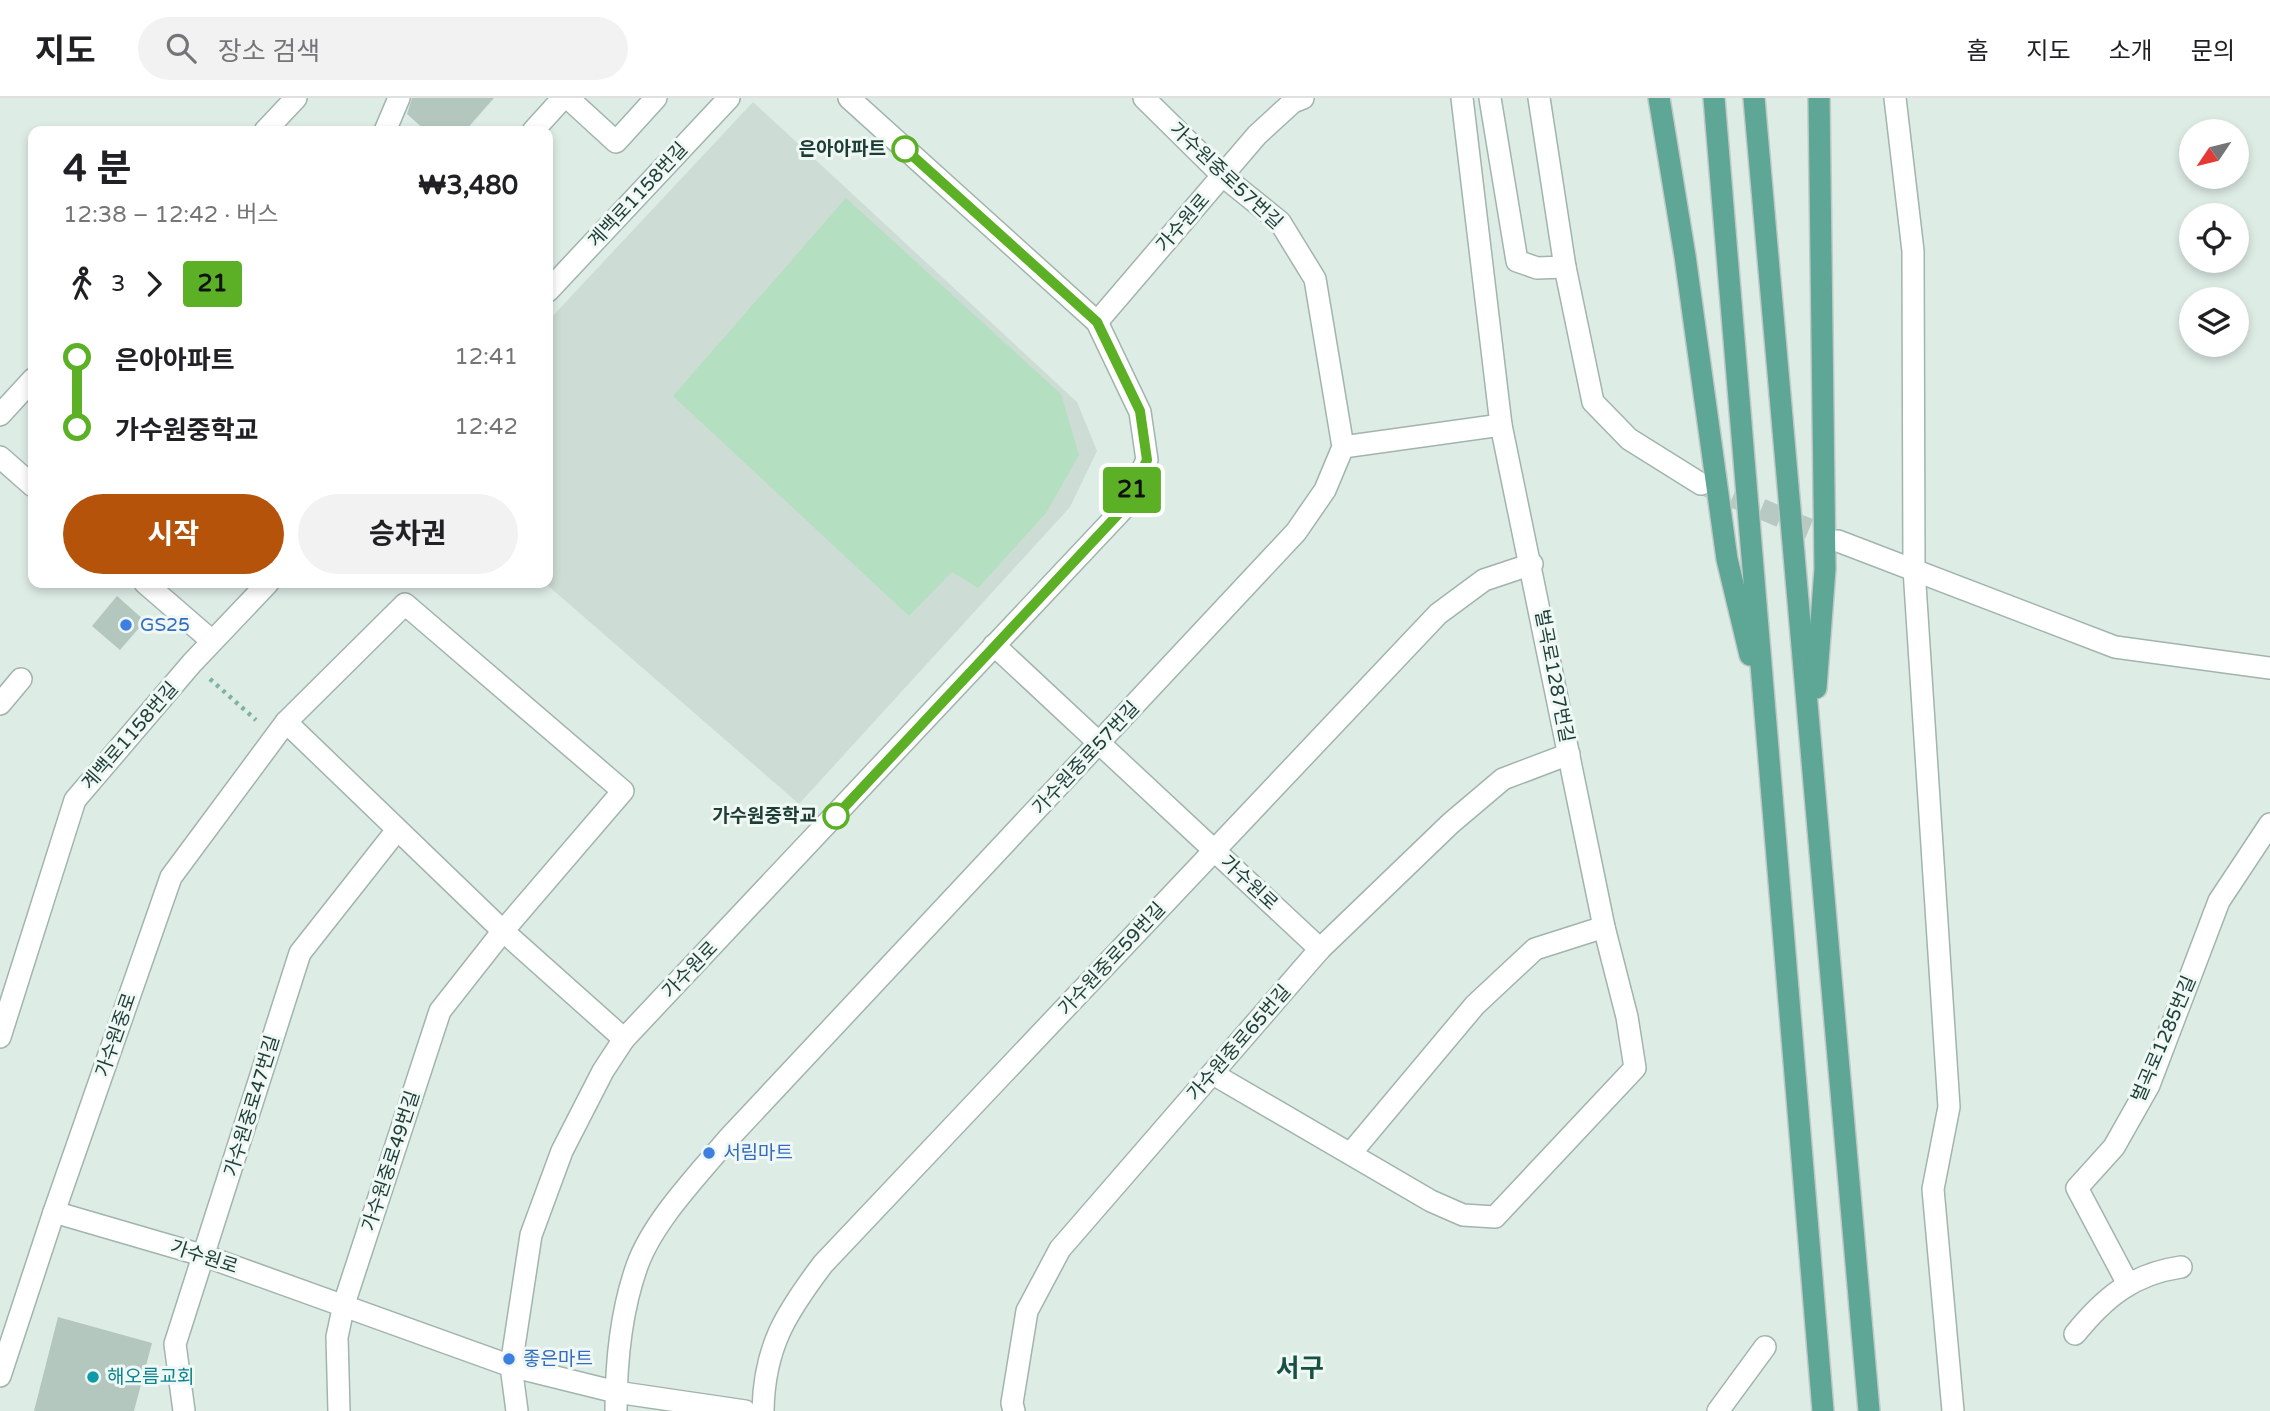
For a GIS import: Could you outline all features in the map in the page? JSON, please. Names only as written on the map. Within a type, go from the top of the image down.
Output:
[{"type":"main road","points":[[1659,98],[1685,256],[1727,559],[1766,720]]},
{"type":"main road","points":[[1714,98],[1823,1411]]},
{"type":"main road","points":[[1754,98],[1869,1411]]},
{"type":"main road","points":[[1811,753],[1825,569],[1819,98]]},
{"type":"street","points":[[270,126],[296,98]]},
{"type":"street","points":[[538,126],[566,98],[616,142],[656,98]]},
{"type":"street","name":"계백로1158번길","points":[[553,286],[729,98]]},
{"type":"street","name":"가수원로","points":[[517,1411],[511,1366],[531,1235],[562,1151],[603,1071],[624,1038],[1123,509],[1147,460],[1140,411],[1097,322],[849,98]]},
{"type":"street","name":"가수원중로57번길","points":[[616,1401],[624,1322],[637,1265],[671,1206],[728,1139],[1296,532],[1325,490],[1343,447],[1315,279],[1280,222],[1223,176],[1144,98]]},
{"type":"street","name":"가수원로","points":[[1097,322],[1256,135],[1293,102],[1303,98]]},
{"type":"street","name":"벌곡로1287번길","points":[[1213,1074],[1452,1210],[1463,1215],[1495,1217],[1635,1068],[1628,1017],[1604,927],[1532,564],[1501,425],[1462,98]]},
{"type":"street","points":[[1490,98],[1517,261],[1537,268],[1565,267]]},
{"type":"street","points":[[1539,98],[1565,267],[1593,402],[1629,439],[1701,484]]},
{"type":"street","points":[[1895,98],[1913,251],[1914,569],[1949,1107],[1933,1189],[1953,1411]]},
{"type":"street","points":[[0,415],[28,384]]},
{"type":"street","points":[[1343,447],[1501,425]]},
{"type":"street","points":[[0,457],[28,482]]},
{"type":"street","points":[[1838,541],[2115,647],[2270,668]]},
{"type":"street","name":"가수원중로59번길","points":[[763,1411],[772,1351],[789,1309],[823,1264],[1438,614],[1484,580],[1532,564]]},
{"type":"street","points":[[151,588],[212,641]]},
{"type":"street","name":"계백로1158번길","points":[[0,1037],[5,1005],[75,800],[192,663],[263,588]]},
{"type":"street","name":"가수원중로","points":[[0,1376],[171,877],[280,729],[405,604],[623,791],[503,931]]},
{"type":"street","name":"가수원로","points":[[995,645],[1320,949]]},
{"type":"street","points":[[0,704],[21,679]]},
{"type":"street","points":[[280,729],[397,830],[503,931],[624,1038]]},
{"type":"street","name":"가수원중로65번길","points":[[1014,1411],[1012,1403],[1027,1311],[1060,1249],[1320,949],[1451,823],[1503,779],[1569,754]]},
{"type":"street","name":"벌곡로1285번길","points":[[2128,1284],[2077,1188],[2114,1147],[2149,1085],[2219,901],[2270,824]]},
{"type":"street","name":"가수원중로47번길","points":[[184,1411],[175,1344],[300,953],[397,830]]},
{"type":"street","points":[[1352,1153],[1475,1005],[1535,949],[1604,927]]},
{"type":"street","name":"가수원중로49번길","points":[[340,1411],[337,1337],[344,1304],[440,1011],[503,931]]},
{"type":"street","name":"가수원로","points":[[54,1212],[205,1256],[511,1366]]},
{"type":"street","points":[[2075,1334],[2091,1314],[2128,1284],[2150,1271],[2181,1267]]},
{"type":"street","points":[[1718,1411],[1765,1347]]},
{"type":"street","points":[[511,1366],[616,1401],[745,1411]]},
{"type":"path","points":[[192,663],[280,729]]},
{"type":"shaded area","name":"가수원중학교","points":[[753,102],[1077,402],[1097,451],[1070,507],[799,804],[551,588],[553,588],[553,316]]},
{"type":"green space","points":[[846,198],[1061,394],[1079,455],[1046,513],[978,588],[952,572],[909,616],[673,396]]},
{"type":"building","points":[[412,98],[494,98],[469,126],[420,126],[407,114]]},
{"type":"building","points":[[117,596],[145,621],[120,650],[92,626]]},
{"type":"building","name":"해오름교회","points":[[58,1317],[152,1343],[134,1411],[34,1411]]},
{"type":"tunnel","points":[[1704,485],[1838,541]]},
{"type":"bus line","name":"21","points":[[836,816],[1123,509],[1147,460],[1140,411],[1097,322],[905,149]]},
{"type":"place","name":"은아아파트","points":[[905,149]]},
{"type":"place","name":"GS25","points":[[126,625]]},
{"type":"place","name":"가수원중학교","points":[[836,816]]},
{"type":"place","name":"서림마트","points":[[709,1153]]},
{"type":"place","name":"좋은마트","points":[[509,1359]]},
{"type":"place","name":"해오름교회","points":[[93,1377]]},
{"type":"district","name":"서구","points":[[1300,1368]]}]
